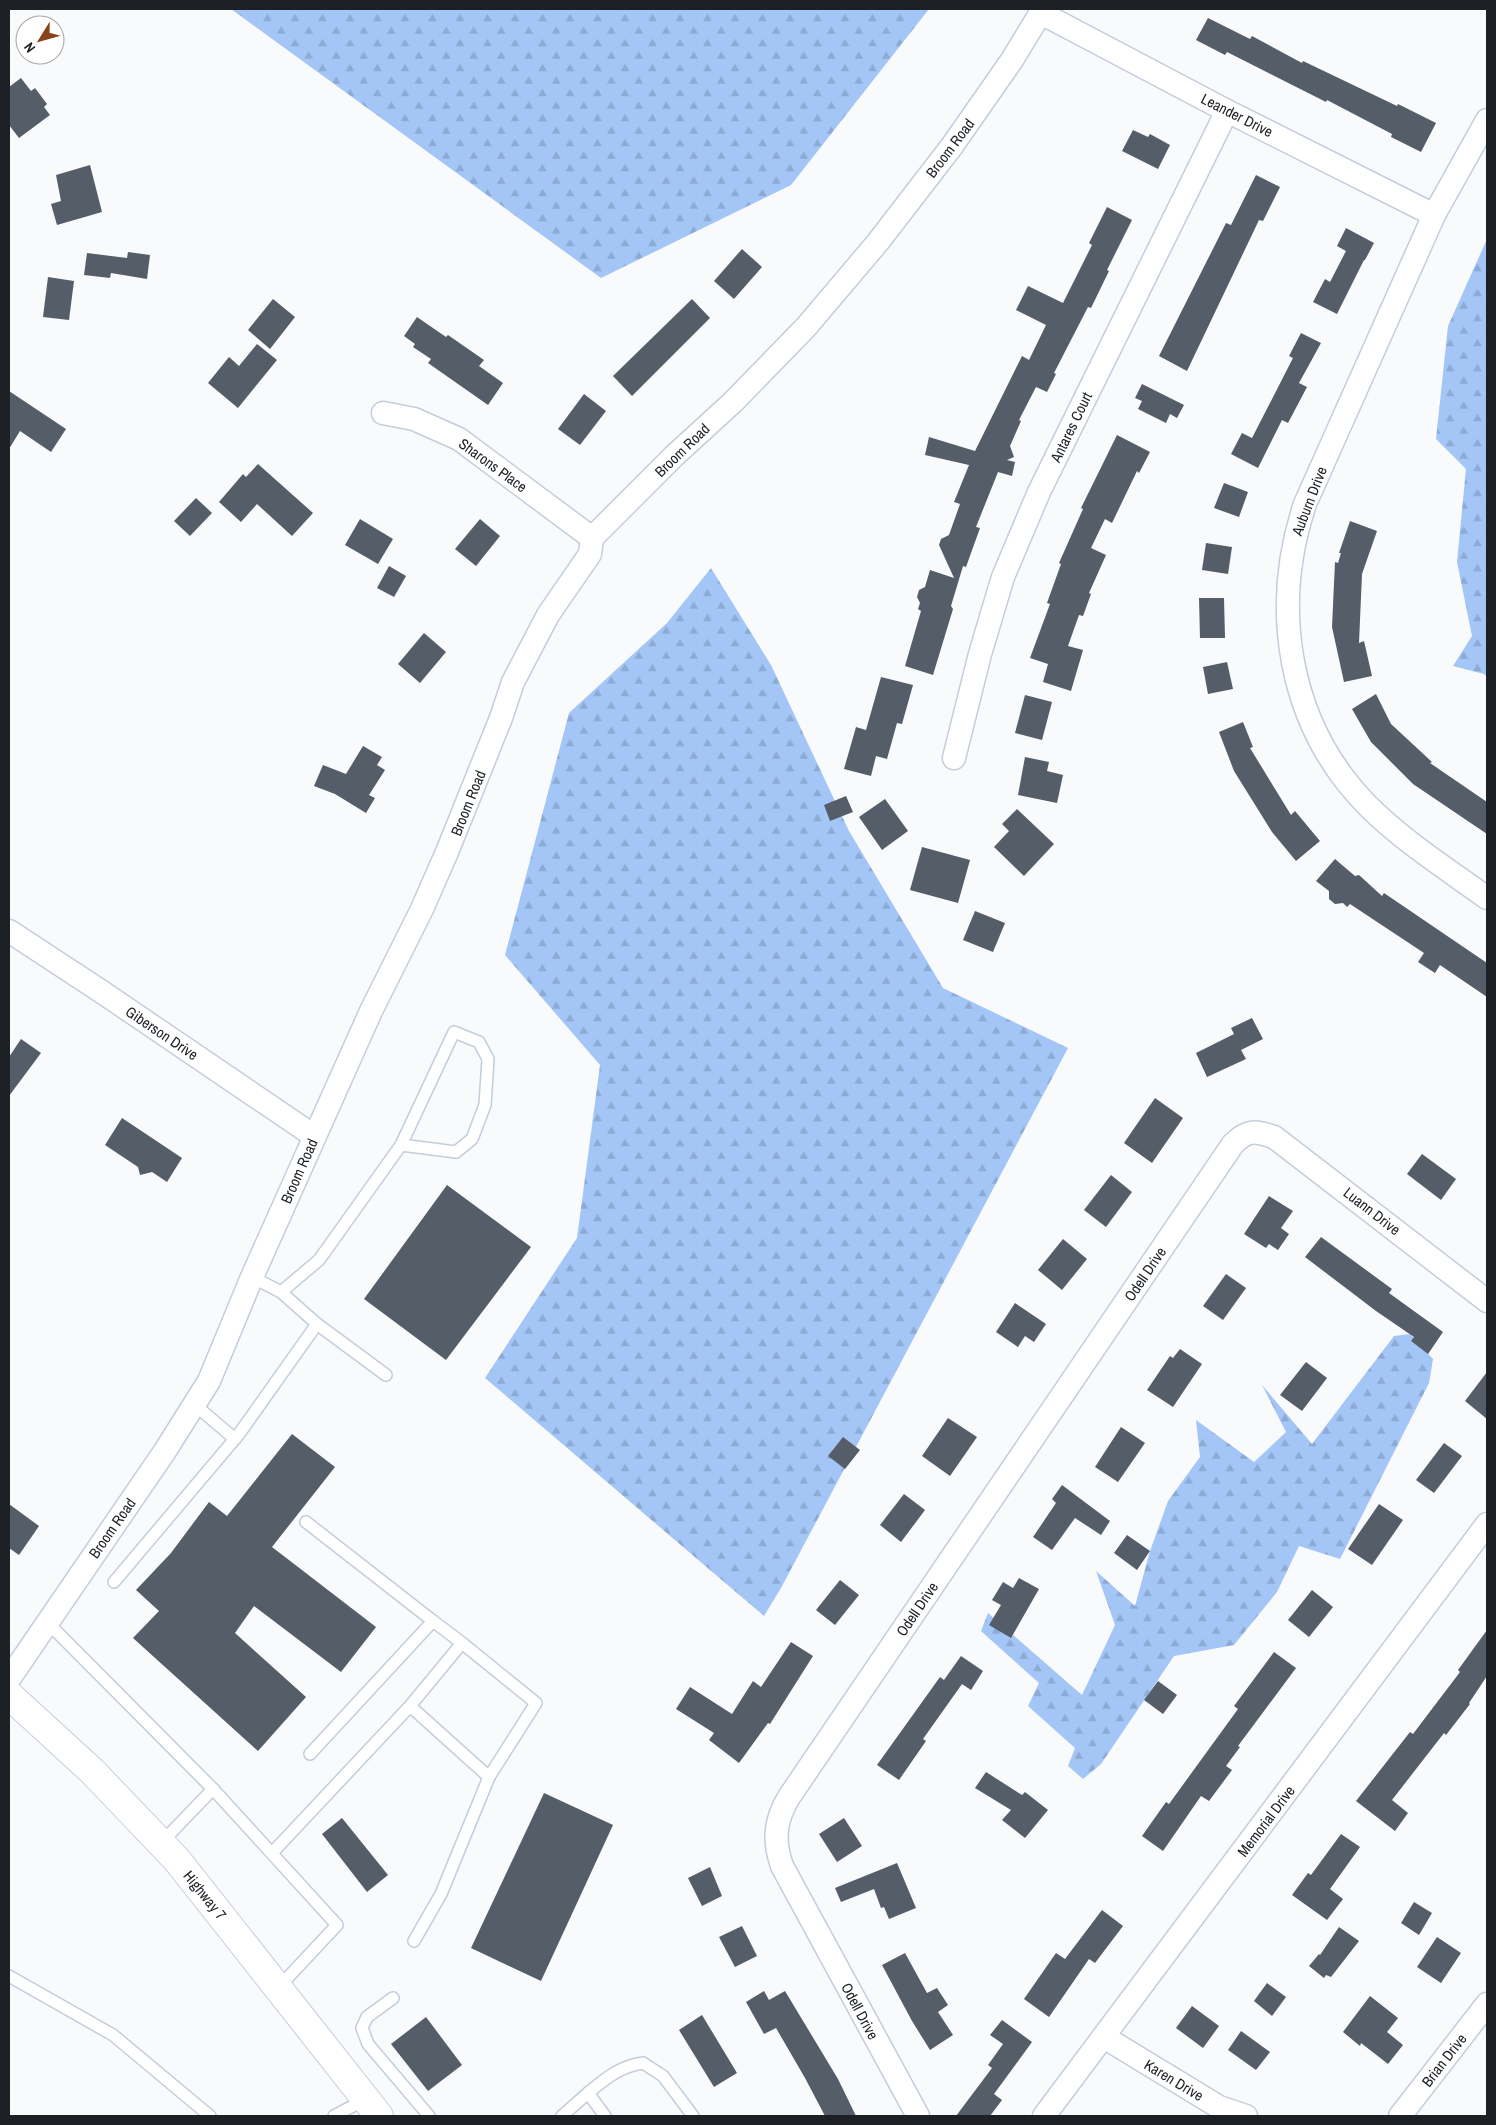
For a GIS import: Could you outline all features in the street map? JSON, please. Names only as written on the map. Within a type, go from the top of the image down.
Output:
[{"type":"main road","name":"Highway 7","points":[[9,1695],[92,1771],[177,1860],[279,1987],[372,2108]]},
{"type":"street","name":"Leander Drive","points":[[1042,11],[1227,111],[1434,215]]},
{"type":"street","name":"Broom Road","points":[[9,1678],[165,1451],[209,1381],[314,1136],[371,1011],[422,910],[448,852],[501,718],[513,682],[548,615],[590,554],[592,538],[674,456],[733,402],[806,327],[878,242],[952,146],[1006,68],[1042,11]]},
{"type":"street","name":"Antares Court","points":[[954,758],[980,654],[1006,569],[1039,492],[1227,111]]},
{"type":"street","name":"Auburn Drive","points":[[1487,120],[1434,215],[1305,504],[1295,537],[1289,567],[1287,598],[1288,628],[1295,673],[1315,730],[1338,770],[1357,794],[1389,826],[1487,898]]},
{"type":"street","name":"Sharons Place","points":[[383,413],[414,419],[459,439],[592,538]]},
{"type":"street","name":"Giberson Drive","points":[[9,931],[314,1136]]},
{"type":"street","name":"Luann Drive","points":[[1252,1131],[1274,1137],[1288,1146],[1487,1300]]},
{"type":"street","name":"Odell Drive","points":[[918,2116],[782,1866],[776,1843],[778,1818],[789,1797],[1233,1144],[1240,1137],[1252,1131]]},
{"type":"street","name":"Memorial Drive","points":[[1044,2116],[1487,1524]]},
{"type":"street","name":"Brian Drive","points":[[1400,2116],[1487,2004]]},
{"type":"street","name":"Karen Drive","points":[[1104,2037],[1219,2107],[1246,2116]]},
{"type":"lane","points":[[281,1292],[319,1260],[402,1145],[454,1032],[479,1042],[488,1059],[485,1105],[472,1138],[456,1152],[402,1145]]},
{"type":"lane","points":[[252,1277],[281,1292],[317,1324],[386,1375]]},
{"type":"lane","points":[[114,1582],[235,1439],[317,1324]]},
{"type":"lane","points":[[194,1405],[235,1439]]},
{"type":"lane","points":[[306,1522],[536,1703],[489,1777],[441,1894],[414,1942]]},
{"type":"lane","points":[[310,1754],[433,1621]]},
{"type":"lane","points":[[47,1622],[213,1789],[337,1925],[279,1987]]},
{"type":"lane","points":[[272,1853],[410,1706],[462,1644]]},
{"type":"lane","points":[[410,1706],[489,1777]]},
{"type":"lane","points":[[161,1843],[213,1789]]},
{"type":"lane","points":[[9,1976],[113,2035],[210,2116]]},
{"type":"lane","points":[[393,1998],[367,2016],[362,2028],[368,2044],[429,2116]]},
{"type":"lane","points":[[562,2116],[609,2076],[629,2065],[643,2063],[663,2076],[693,2116]]},
{"type":"lane","points":[[588,2093],[605,2116]]},
{"type":"lane","points":[[334,2116],[372,2108]]},
{"type":"green space","points":[[231,9],[929,9],[791,185],[601,278]]},
{"type":"green space","points":[[1487,239],[1487,677],[1484,674],[1453,666],[1472,636],[1457,562],[1466,469],[1436,439],[1448,326]]},
{"type":"green space","points":[[711,568],[771,665],[849,831],[943,988],[1068,1048],[781,1588],[764,1616],[485,1378],[577,1238],[600,1065],[505,955],[569,713],[667,623]]},
{"type":"green space","points":[[1410,1334],[1433,1359],[1429,1383],[1340,1559],[1299,1546],[1277,1592],[1234,1645],[1174,1656],[1101,1764],[1083,1779],[1068,1766],[1075,1748],[1028,1706],[1039,1683],[981,1631],[988,1613],[1082,1695],[1115,1625],[1096,1571],[1135,1606],[1150,1551],[1168,1501],[1200,1457],[1196,1420],[1254,1462],[1286,1432],[1262,1385],[1312,1444],[1394,1336]]},
{"type":"building","points":[[1208,18],[1250,39],[1252,36],[1302,63],[1303,61],[1436,123],[1421,152],[1391,137],[1392,134],[1327,100],[1326,102],[1227,52],[1225,55],[1196,40]]},
{"type":"building","points":[[21,78],[31,91],[35,88],[47,104],[44,107],[50,115],[19,138],[9,125],[9,87]]},
{"type":"building","points":[[1133,130],[1148,137],[1150,134],[1170,145],[1158,169],[1122,151]]},
{"type":"building","points":[[90,165],[102,212],[57,225],[51,204],[61,201],[56,175]]},
{"type":"building","points":[[1256,175],[1280,187],[1263,221],[1259,220],[1187,371],[1159,356],[1226,223],[1231,225]]},
{"type":"building","points":[[1107,207],[1132,220],[1107,270],[1109,271],[1091,308],[1088,307],[1054,373],[1056,374],[1047,392],[1036,387],[1019,420],[1021,421],[1010,446],[1014,457],[1007,460],[1015,462],[1012,476],[998,472],[976,527],[980,528],[966,567],[963,566],[951,606],[953,609],[933,675],[905,666],[921,611],[918,609],[920,603],[917,597],[919,590],[925,587],[930,570],[954,578],[939,545],[941,539],[949,535],[960,504],[954,502],[969,465],[925,455],[929,437],[975,451],[1022,356],[1029,360],[1046,325],[1016,310],[1028,286],[1063,303],[1092,245],[1089,243]]},
{"type":"building","points":[[1346,228],[1374,243],[1337,314],[1313,302],[1325,279],[1330,282],[1346,251],[1337,246]]},
{"type":"building","points":[[742,249],[762,267],[734,299],[714,281]]},
{"type":"building","points":[[128,252],[150,255],[147,279],[111,273],[110,278],[84,275],[87,253],[127,258]]},
{"type":"building","points":[[48,277],[74,281],[69,320],[43,317]]},
{"type":"building","points":[[273,299],[295,317],[270,349],[248,330]]},
{"type":"building","points":[[692,299],[710,318],[632,396],[613,376]]},
{"type":"building","points":[[417,317],[446,337],[448,335],[484,360],[479,366],[503,383],[488,405],[428,363],[431,359],[413,347],[415,344],[404,336]]},
{"type":"building","points":[[1301,333],[1321,343],[1299,383],[1307,387],[1288,423],[1282,420],[1258,468],[1231,454],[1242,433],[1252,438],[1293,358],[1289,356]]},
{"type":"building","points":[[257,344],[277,360],[238,408],[208,383],[229,357],[239,366]]},
{"type":"building","points":[[1142,384],[1184,405],[1177,418],[1170,414],[1166,423],[1138,409],[1142,401],[1135,398]]},
{"type":"building","points":[[9,391],[66,429],[51,452],[20,431],[9,449]]},
{"type":"building","points":[[584,394],[606,411],[580,445],[558,429]]},
{"type":"building","points":[[1117,435],[1150,452],[1139,473],[1137,471],[1112,523],[1105,519],[1091,548],[1106,555],[1089,593],[1091,594],[1083,616],[1079,615],[1068,646],[1083,650],[1071,691],[1043,682],[1048,664],[1030,658],[1050,604],[1047,603],[1061,564],[1059,563],[1083,509],[1081,508]]},
{"type":"building","points":[[258,464],[313,513],[292,536],[257,504],[241,522],[219,502],[243,474],[246,477]]},
{"type":"building","points":[[1224,483],[1248,492],[1239,517],[1214,508]]},
{"type":"building","points":[[196,498],[212,513],[190,536],[174,521]]},
{"type":"building","points":[[360,519],[393,539],[378,564],[345,545]]},
{"type":"building","points":[[480,519],[500,536],[476,566],[455,549]]},
{"type":"building","points":[[1350,521],[1377,531],[1362,574],[1359,643],[1364,641],[1372,676],[1344,682],[1332,627],[1335,562],[1338,563],[1341,553],[1339,553]]},
{"type":"building","points":[[1206,543],[1232,547],[1228,574],[1202,570]]},
{"type":"building","points":[[389,566],[406,576],[394,597],[377,588]]},
{"type":"building","points":[[1199,598],[1224,598],[1225,638],[1200,638]]},
{"type":"building","points":[[424,633],[446,652],[420,683],[398,664]]},
{"type":"building","points":[[1227,662],[1233,689],[1208,694],[1203,667]]},
{"type":"building","points":[[881,677],[913,685],[902,724],[897,723],[887,759],[876,756],[871,776],[844,769],[856,727],[866,730]]},
{"type":"building","points":[[1376,694],[1391,724],[1432,762],[1430,763],[1487,802],[1487,834],[1413,784],[1371,742],[1352,709]]},
{"type":"building","points":[[1025,695],[1052,702],[1042,740],[1015,733]]},
{"type":"building","points":[[1243,722],[1253,747],[1250,748],[1291,815],[1295,811],[1320,841],[1296,861],[1272,832],[1234,771],[1219,732]]},
{"type":"building","points":[[363,746],[382,757],[377,765],[385,770],[369,795],[375,798],[366,813],[335,794],[314,786],[323,765],[346,774]]},
{"type":"building","points":[[1025,757],[1049,762],[1047,771],[1063,775],[1057,803],[1018,795]]},
{"type":"building","points":[[846,796],[853,812],[830,821],[824,805]]},
{"type":"building","points":[[885,799],[908,831],[882,850],[859,817]]},
{"type":"building","points":[[1017,809],[1054,844],[1024,876],[994,847],[1009,831],[1002,824]]},
{"type":"building","points":[[922,847],[970,860],[958,903],[910,890]]},
{"type":"building","points":[[1335,859],[1355,876],[1359,875],[1382,896],[1384,893],[1487,963],[1487,997],[1440,965],[1435,973],[1418,962],[1424,953],[1350,904],[1347,907],[1343,903],[1335,904],[1329,899],[1329,891],[1316,881]]},
{"type":"building","points":[[975,911],[1005,923],[993,952],[963,940]]},
{"type":"building","points":[[1252,1018],[1263,1039],[1241,1050],[1246,1059],[1207,1077],[1196,1053],[1234,1034],[1231,1028]]},
{"type":"building","points":[[21,1039],[41,1053],[9,1096],[9,1057]]},
{"type":"building","points":[[1155,1098],[1183,1118],[1152,1163],[1124,1143]]},
{"type":"building","points":[[122,1118],[182,1158],[167,1182],[152,1172],[140,1175],[138,1167],[105,1145]]},
{"type":"building","points":[[1422,1154],[1456,1179],[1441,1200],[1407,1174]]},
{"type":"building","points":[[1111,1175],[1132,1192],[1106,1227],[1084,1210]]},
{"type":"building","points":[[447,1185],[531,1247],[446,1360],[364,1299]]},
{"type":"building","points":[[1269,1196],[1293,1211],[1281,1228],[1289,1234],[1278,1250],[1269,1244],[1266,1248],[1244,1234]]},
{"type":"building","points":[[1321,1237],[1392,1289],[1389,1293],[1443,1332],[1428,1354],[1411,1341],[1414,1337],[1376,1311],[1305,1257]]},
{"type":"building","points":[[1063,1239],[1087,1259],[1062,1290],[1038,1270]]},
{"type":"building","points":[[1226,1274],[1246,1288],[1223,1320],[1203,1306]]},
{"type":"building","points":[[1015,1303],[1046,1324],[1034,1342],[1025,1336],[1018,1347],[996,1332]]},
{"type":"building","points":[[1180,1349],[1202,1364],[1173,1407],[1147,1390],[1170,1356],[1173,1358]]},
{"type":"building","points":[[1306,1362],[1327,1378],[1302,1411],[1280,1395]]},
{"type":"building","points":[[1487,1372],[1487,1419],[1465,1401]]},
{"type":"building","points":[[948,1418],[977,1437],[950,1476],[922,1456]]},
{"type":"building","points":[[1121,1427],[1145,1443],[1118,1482],[1095,1467]]},
{"type":"building","points":[[292,1434],[335,1467],[272,1547],[376,1627],[341,1672],[254,1606],[235,1633],[306,1697],[258,1751],[133,1638],[159,1611],[136,1590],[171,1553],[209,1502],[227,1516]]},
{"type":"building","points":[[843,1437],[860,1450],[845,1469],[828,1456]]},
{"type":"building","points":[[1444,1443],[1462,1456],[1434,1493],[1416,1480]]},
{"type":"building","points":[[1062,1485],[1110,1521],[1101,1535],[1075,1518],[1052,1550],[1033,1537],[1056,1503],[1052,1499]]},
{"type":"building","points":[[904,1494],[925,1510],[901,1542],[880,1525]]},
{"type":"building","points":[[9,1504],[39,1526],[19,1555],[9,1548]]},
{"type":"building","points":[[1379,1504],[1403,1520],[1372,1565],[1348,1549]]},
{"type":"building","points":[[1127,1535],[1150,1551],[1137,1570],[1114,1553]]},
{"type":"building","points":[[1019,1578],[1039,1589],[1011,1638],[989,1625],[1001,1605],[992,1600],[1003,1582],[1013,1588]]},
{"type":"building","points":[[840,1580],[859,1595],[835,1625],[816,1610]]},
{"type":"building","points":[[1312,1590],[1333,1607],[1309,1637],[1288,1620]]},
{"type":"building","points":[[1487,1630],[1487,1676],[1470,1704],[1446,1735],[1444,1733],[1392,1800],[1408,1813],[1395,1831],[1356,1801],[1410,1732],[1413,1734],[1460,1672],[1458,1670]]},
{"type":"building","points":[[791,1642],[813,1656],[770,1724],[768,1723],[739,1763],[709,1740],[714,1733],[676,1709],[690,1687],[732,1714],[753,1681],[761,1687]]},
{"type":"building","points":[[1274,1652],[1296,1668],[1238,1746],[1240,1747],[1226,1766],[1232,1770],[1209,1801],[1201,1796],[1163,1851],[1142,1836],[1166,1802],[1169,1804],[1238,1709],[1234,1706]]},
{"type":"building","points":[[961,1656],[983,1671],[971,1690],[962,1684],[923,1739],[926,1741],[899,1780],[877,1765],[940,1677],[944,1680]]},
{"type":"building","points":[[1158,1681],[1177,1695],[1163,1714],[1144,1700]]},
{"type":"building","points":[[986,1772],[1022,1795],[1025,1792],[1048,1810],[1025,1838],[1002,1820],[1011,1810],[975,1788]]},
{"type":"building","points":[[544,1793],[613,1825],[541,1981],[471,1948]]},
{"type":"building","points":[[342,1818],[388,1875],[367,1892],[322,1834]]},
{"type":"building","points":[[844,1818],[862,1846],[837,1862],[819,1834]]},
{"type":"building","points":[[1341,1834],[1360,1847],[1330,1889],[1343,1899],[1327,1920],[1292,1895],[1308,1873],[1311,1875]]},
{"type":"building","points":[[897,1863],[916,1908],[889,1919],[884,1907],[881,1908],[874,1889],[841,1902],[835,1888]]},
{"type":"building","points":[[710,1867],[722,1896],[702,1906],[688,1878]]},
{"type":"building","points":[[1414,1902],[1432,1913],[1419,1935],[1401,1923]]},
{"type":"building","points":[[1102,1910],[1123,1926],[1095,1963],[1089,1959],[1049,2017],[1024,1999],[1056,1953],[1065,1959]]},
{"type":"building","points":[[742,1926],[757,1956],[735,1967],[719,1937]]},
{"type":"building","points":[[1339,1927],[1359,1941],[1331,1977],[1326,1975],[1324,1978],[1309,1966],[1320,1955]]},
{"type":"building","points":[[1437,1937],[1461,1953],[1441,1983],[1417,1967]]},
{"type":"building","points":[[905,1953],[927,1993],[937,1988],[948,2005],[938,2012],[953,2035],[930,2050],[882,1965]]},
{"type":"building","points":[[1267,1983],[1286,1997],[1272,2016],[1254,2001]]},
{"type":"building","points":[[764,1991],[769,2000],[785,1991],[838,2079],[856,2116],[825,2116],[776,2028],[764,2034],[746,2002]]},
{"type":"building","points":[[1370,1996],[1398,2018],[1387,2032],[1403,2045],[1388,2064],[1361,2043],[1360,2046],[1343,2032]]},
{"type":"building","points":[[1192,2006],[1219,2026],[1203,2048],[1176,2028]]},
{"type":"building","points":[[702,2015],[737,2073],[714,2087],[679,2030]]},
{"type":"building","points":[[426,2017],[462,2065],[428,2091],[391,2044]]},
{"type":"building","points":[[1002,2020],[1032,2042],[994,2094],[1002,2100],[990,2116],[956,2116],[992,2068],[988,2065],[1003,2044],[990,2035]]},
{"type":"building","points":[[1241,2031],[1270,2052],[1256,2070],[1228,2050]]}]
